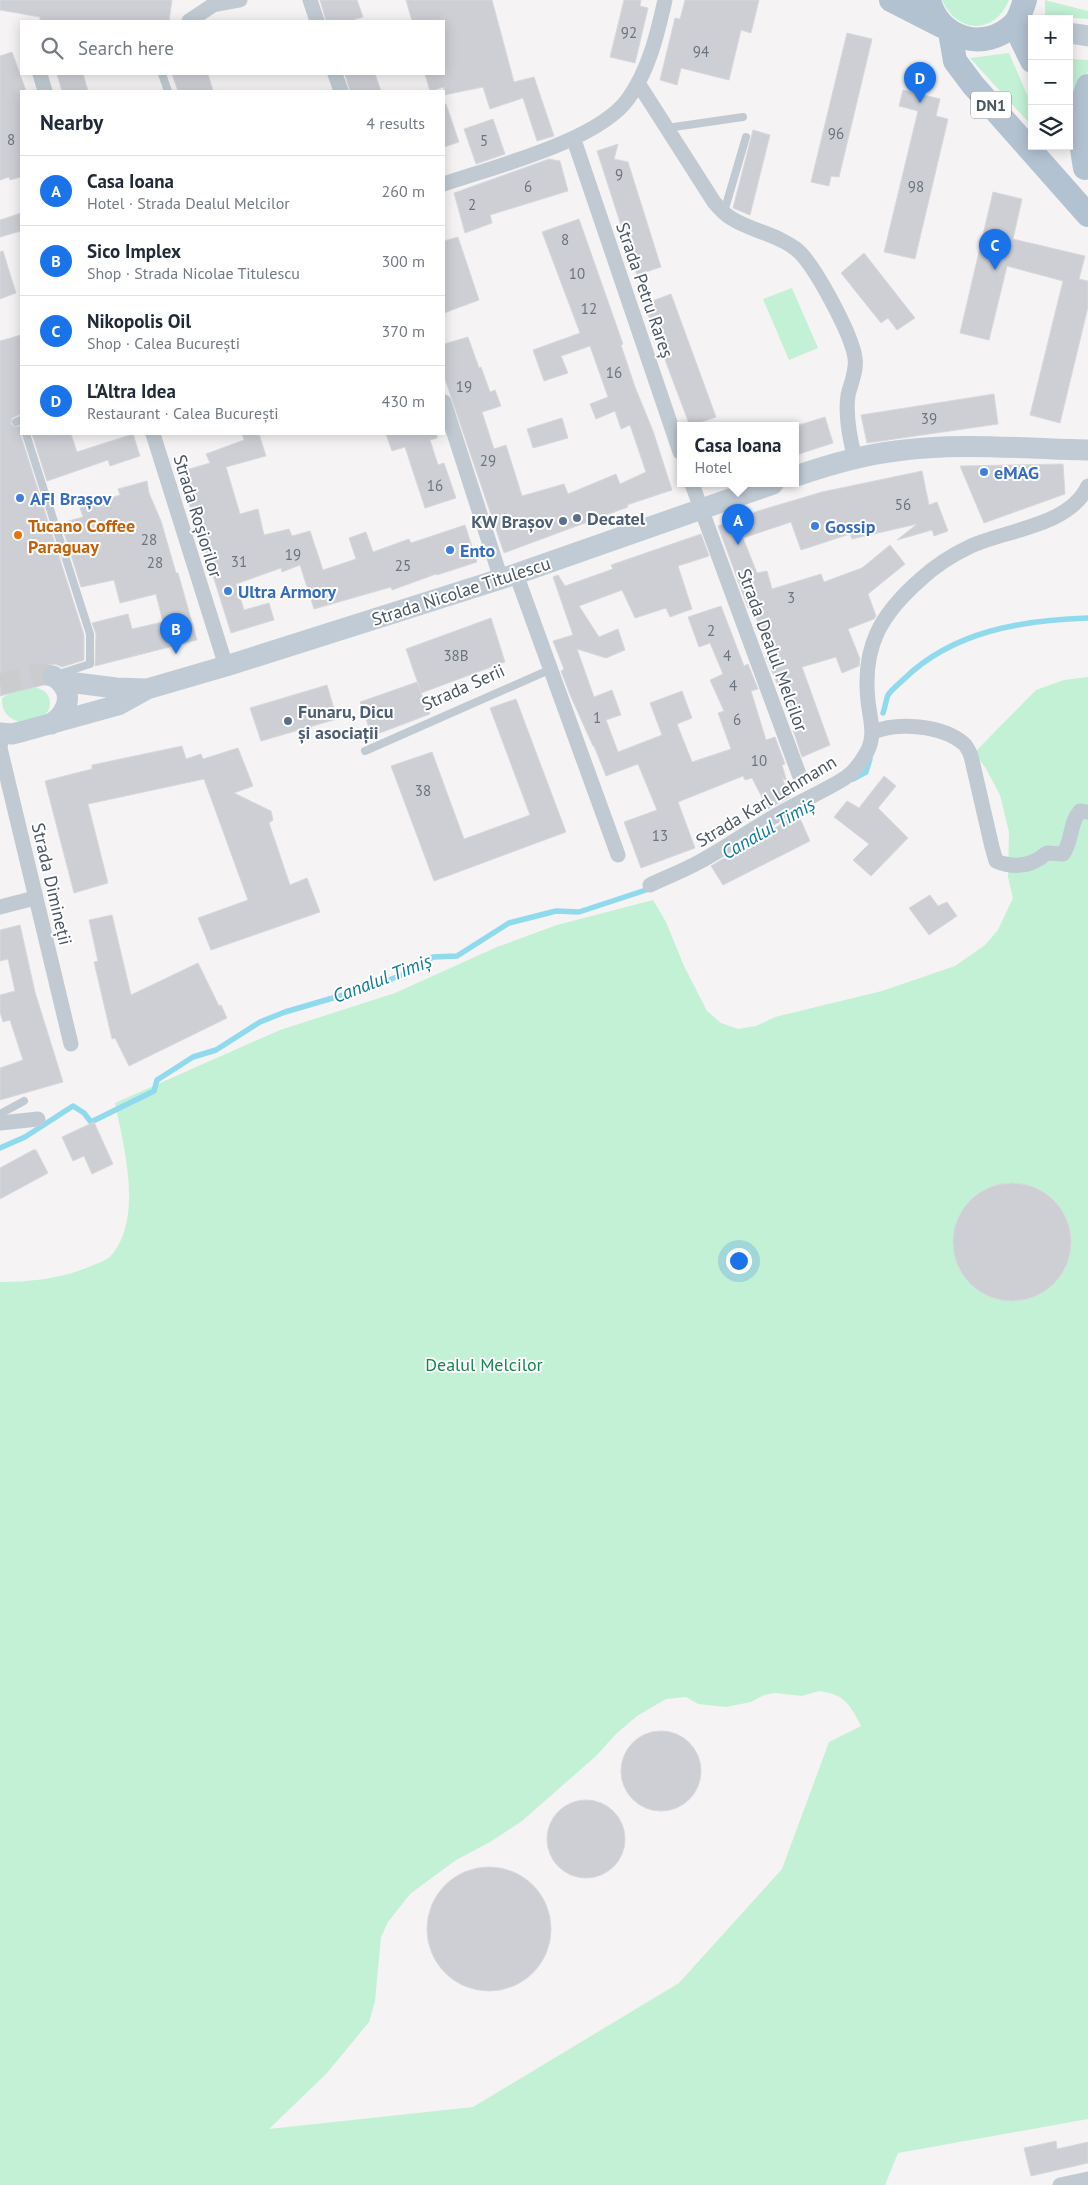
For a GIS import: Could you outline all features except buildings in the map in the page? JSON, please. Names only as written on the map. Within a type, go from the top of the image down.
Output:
[{"type":"main road","points":[[891,0],[946,29],[974,40],[990,38],[1002,33],[1022,16],[1032,60]]},
{"type":"main road","points":[[929,0],[931,9],[946,29]]},
{"type":"main road","name":"DN1","points":[[946,29],[955,61],[1088,215]]},
{"type":"main road","points":[[1086,170],[1079,128],[1081,106],[1088,86]]},
{"type":"main road","points":[[1073,149],[1086,170]]},
{"type":"street","points":[[190,20],[213,5],[240,0]]},
{"type":"street","points":[[310,0],[317,20]]},
{"type":"street","points":[[445,184],[574,140],[610,117],[627,101],[648,62],[665,0]]},
{"type":"street","points":[[1073,34],[1088,36]]},
{"type":"street","points":[[40,75],[46,90]]},
{"type":"street","points":[[335,75],[341,90]]},
{"type":"street","points":[[638,83],[714,202],[731,218],[797,249],[806,259],[824,289],[849,337],[855,359],[848,396],[850,442],[855,459]]},
{"type":"street","name":"Strada Petru Rareș","points":[[574,140],[677,443]]},
{"type":"street","points":[[445,405],[508,576],[549,670],[618,855]]},
{"type":"street","name":"Strada Roșiorilor","points":[[153,435],[226,666]]},
{"type":"street","points":[[799,475],[855,459],[896,451],[936,447],[1088,450]]},
{"type":"street","name":"Strada Karl Lehmann","points":[[650,885],[700,861],[776,815],[846,777],[858,766],[868,751],[873,732],[867,687],[872,642],[882,621],[908,590],[937,564],[972,546],[1061,515],[1079,501],[1088,486]]},
{"type":"street","points":[[693,487],[700,509]]},
{"type":"street","name":"Strada Nicolae Titulescu","points":[[1,733],[24,731],[118,705],[146,689],[226,666],[508,576],[764,487]]},
{"type":"street","name":"Strada Dealul Melcilor","points":[[700,509],[800,777]]},
{"type":"street","points":[[51,724],[61,716],[68,698],[57,679]]},
{"type":"street","name":"Strada Nicolae Titulescu","points":[[57,679],[116,688],[146,689]]},
{"type":"street","points":[[873,732],[885,727],[933,730],[952,736],[965,744],[971,756],[996,860],[1002,863],[1020,865],[1037,862],[1047,853],[1063,854],[1068,846],[1073,818],[1080,811],[1088,812]]},
{"type":"street","name":"Strada Dimineții","points":[[1,733],[0,748],[71,1044]]},
{"type":"street","points":[[0,906],[36,898]]},
{"type":"street","points":[[0,1123],[38,1119]]},
{"type":"street","points":[[1060,2185],[1088,2179]]},
{"type":"lane","points":[[162,75],[168,90]]},
{"type":"lane","points":[[667,128],[743,117]]},
{"type":"lane","points":[[724,212],[746,137]]},
{"type":"lane","points":[[26,435],[90,634],[90,664],[57,679]]},
{"type":"lane","name":"Strada Serii","points":[[365,751],[549,670]]},
{"type":"lane","points":[[0,1114],[24,1101]]},
{"type":"green space","points":[[942,0],[1009,0],[995,20],[976,26],[966,24],[957,19]]},
{"type":"green space","points":[[1045,0],[1088,11],[1088,19],[1073,18],[1073,15],[1045,15]]},
{"type":"green space","points":[[1009,53],[1028,97],[1028,122],[970,58]]},
{"type":"green space","points":[[1073,59],[1088,60],[1088,72],[1073,93]]},
{"type":"green space","points":[[792,288],[818,348],[789,360],[763,299]]},
{"type":"green space","name":"Dealul Melcilor","points":[[1088,677],[1088,2119],[898,2153],[885,2185],[0,2185],[0,1282],[25,1281],[73,1273],[110,1257],[120,1241],[126,1223],[129,1203],[126,1161],[115,1103],[280,1030],[395,993],[497,947],[557,925],[653,900],[666,922],[684,966],[707,1011],[721,1023],[738,1029],[756,1026],[775,1017],[882,991],[955,966],[985,945],[998,930],[1013,898],[1008,877],[1009,832],[1000,795],[985,767],[974,753],[1036,690],[1064,680]],"holes":[[[819,1691],[828,1692],[845,1701],[861,1726],[829,1742],[782,1869],[679,1983],[473,2107],[269,2129],[327,2073],[369,2022],[375,2001],[381,1937],[388,1922],[410,1894],[456,1860],[490,1842],[522,1821],[596,1756],[617,1733],[637,1716],[666,1699],[686,1697],[698,1704],[726,1707],[751,1702],[764,1695],[775,1693],[802,1696]]]},
{"type":"green space","points":[[35,687],[46,692],[49,698],[49,707],[45,715],[38,720],[28,722],[18,721],[10,717],[4,710],[2,698],[9,694]]},
{"type":"waterway","name":"Canalul Timiș","points":[[883,713],[888,695],[904,679],[923,663],[967,639],[990,631],[1014,626],[1063,619],[1088,618]]},
{"type":"waterway","name":"Canalul Timiș","points":[[853,779],[866,772],[870,759]]},
{"type":"waterway","name":"Canalul Timiș","points":[[0,1148],[25,1137],[73,1106],[84,1113],[91,1122],[154,1091],[157,1080],[193,1057],[216,1050],[260,1022],[285,1012],[374,986],[409,972],[433,957],[457,956],[509,923],[556,911],[579,912],[652,888]]},
{"type":"tunnel","points":[[0,684],[41,674],[53,676]]},
{"type":"place","name":"L'Altra Idea","points":[[920,103]]},
{"type":"place","name":"Nikopolis Oil","points":[[995,270]]},
{"type":"place","name":"eMAG","points":[[984,472]]},
{"type":"place","name":"AFI Brașov","points":[[20,498]]},
{"type":"place","name":"Decatel","points":[[577,518]]},
{"type":"place","name":"KW Brașov","points":[[563,521]]},
{"type":"place","name":"Gossip","points":[[815,526]]},
{"type":"place","name":"Tucano Coffee Paraguay","points":[[18,535]]},
{"type":"place","name":"Casa Ioana","points":[[738,545]]},
{"type":"place","name":"Ento","points":[[450,550]]},
{"type":"place","name":"Ultra Armory","points":[[228,591]]},
{"type":"place","name":"Sico Implex","points":[[176,654]]},
{"type":"place","name":"Funaru, Dicu și asociații","points":[[288,721]]}]
